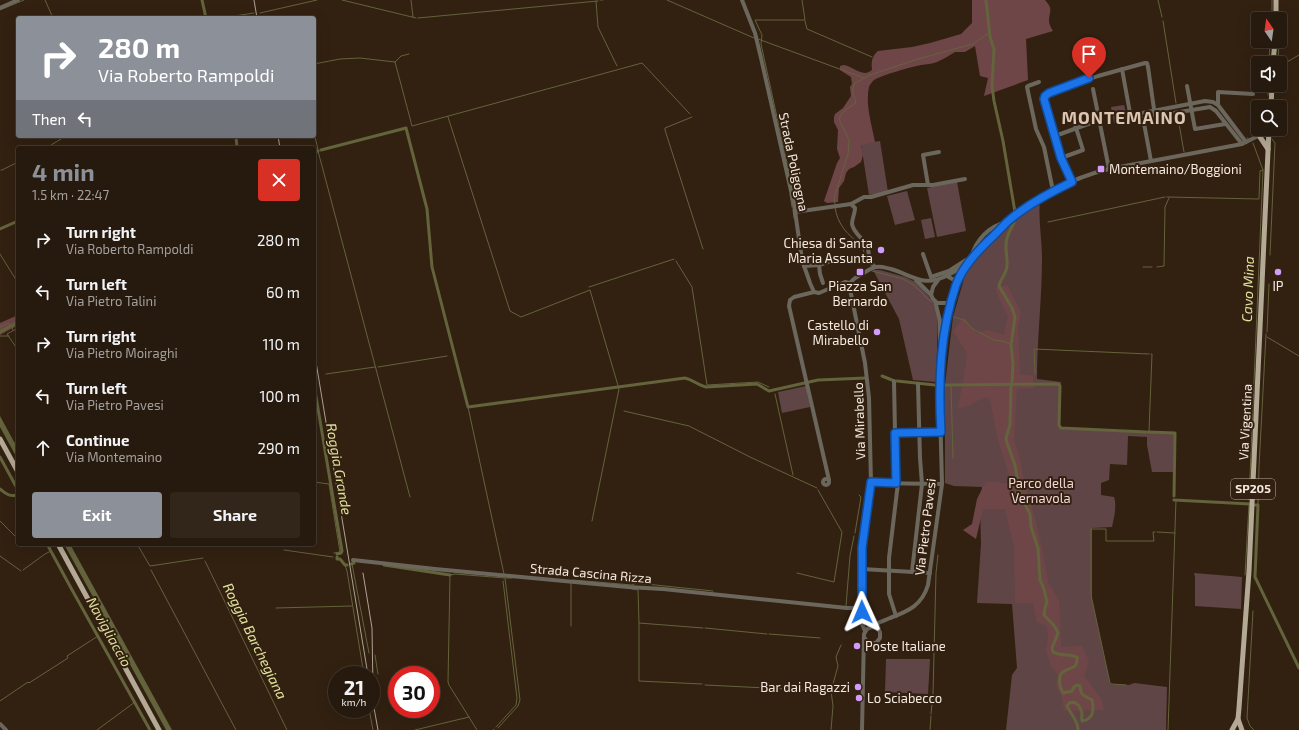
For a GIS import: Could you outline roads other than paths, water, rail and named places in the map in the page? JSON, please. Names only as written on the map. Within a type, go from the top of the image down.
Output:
[{"type":"main road","points":[[1276,0],[1276,12]]},
{"type":"main road","points":[[1262,136],[1265,141],[1268,136]]},
{"type":"main road","points":[[1262,136],[1269,149]]},
{"type":"main road","name":"SP205","points":[[1269,136],[1269,149]]},
{"type":"main road","name":"Via Vigentina","points":[[1242,730],[1238,719],[1249,571],[1269,149]]},
{"type":"main road","points":[[0,439],[16,468]]},
{"type":"main road","points":[[59,546],[159,730]]},
{"type":"main road","name":"Via Vigentina","points":[[1232,730],[1238,719]]},
{"type":"street","points":[[0,8],[18,0]]},
{"type":"street","name":"Strada Poligogna","points":[[742,0],[755,33],[795,212],[804,266],[814,292]]},
{"type":"street","points":[[1072,182],[1061,158],[1044,103],[1045,96],[1062,88],[1098,76],[1147,63],[1154,113]]},
{"type":"street","points":[[1122,69],[1130,113],[1133,117],[1137,119],[1143,118],[1171,108],[1205,101],[1213,102],[1218,105],[1248,142]]},
{"type":"street","points":[[1039,82],[1027,87],[1036,129],[1044,147],[1053,191]]},
{"type":"street","points":[[1187,86],[1195,129],[1225,124]]},
{"type":"street","points":[[1093,89],[1109,169]]},
{"type":"street","points":[[1218,105],[1218,92],[1254,94]]},
{"type":"street","points":[[1133,117],[1137,114],[1172,113],[1210,107],[1216,111],[1242,144]]},
{"type":"street","points":[[1171,108],[1172,113]]},
{"type":"street","points":[[1061,158],[1083,150],[1071,112]]},
{"type":"street","points":[[1143,118],[1151,161]]},
{"type":"street","points":[[1055,136],[1099,120]]},
{"type":"street","points":[[931,295],[933,287],[942,277],[968,261],[1017,214],[1053,191],[1096,172],[1242,144],[1260,136]]},
{"type":"street","points":[[928,185],[923,155],[939,152]]},
{"type":"street","points":[[795,212],[851,204],[858,199],[914,185],[928,185],[964,179]]},
{"type":"street","points":[[858,199],[852,224],[854,230],[867,246],[871,264],[875,267]]},
{"type":"street","points":[[851,204],[855,208]]},
{"type":"street","points":[[915,279],[937,303],[944,304],[952,300],[956,286],[984,232],[1001,223],[1008,222]]},
{"type":"street","points":[[923,254],[931,277],[942,277],[954,280],[956,286]]},
{"type":"street","points":[[804,266],[819,265],[834,260]]},
{"type":"street","points":[[819,265],[823,283]]},
{"type":"street","points":[[829,480],[789,306],[790,300],[794,297],[814,292],[819,293],[845,282],[850,283],[853,279],[875,267],[889,268],[915,279],[927,281],[942,277]]},
{"type":"street","name":"Via Mirabello","points":[[850,283],[868,380],[871,482],[862,548],[862,616],[865,631]]},
{"type":"street","name":"Via Pietro Pavesi","points":[[940,368],[943,337],[952,300]]},
{"type":"street","name":"Via Pietro Pavesi","points":[[869,627],[907,612],[924,596],[928,585],[942,484],[940,320],[935,301]]},
{"type":"street","points":[[894,381],[897,483],[888,558],[889,594],[896,616]]},
{"type":"street","points":[[912,572],[922,484],[918,384]]},
{"type":"street","points":[[895,433],[941,432]]},
{"type":"street","points":[[871,482],[942,484]]},
{"type":"street","name":"Strada Cascina Rizza","points":[[354,560],[435,570],[628,587],[663,588],[847,608],[862,608]]},
{"type":"street","points":[[862,570],[930,573]]},
{"type":"street","name":"Via Mirabello","points":[[862,616],[864,623],[869,627]]},
{"type":"street","points":[[863,653],[866,647],[870,644],[876,643],[879,640],[881,624],[887,620]]},
{"type":"street","points":[[862,730],[863,653],[865,631],[869,627],[875,627],[879,631]]},
{"type":"street","points":[[864,637],[870,644]]},
{"type":"street","points":[[0,724],[6,730]]},
{"type":"waterway","points":[[0,10],[24,0]]},
{"type":"waterway","points":[[45,0],[52,16]]},
{"type":"waterway","name":"Roggia Grande","points":[[202,0],[206,16]]},
{"type":"waterway","points":[[260,13],[317,0]]},
{"type":"waterway","points":[[342,0],[416,18]]},
{"type":"waterway","points":[[411,0],[413,17]]},
{"type":"waterway","points":[[667,0],[754,38]]},
{"type":"waterway","points":[[796,204],[761,44],[762,35],[755,20],[805,20],[802,0]]},
{"type":"waterway","points":[[986,0],[990,37],[994,49],[992,86],[994,101],[1003,141],[1015,212],[1014,223],[1008,234],[1006,242],[1006,269],[999,286],[1012,308],[1015,317],[1011,345],[1013,363],[1012,382]]},
{"type":"waterway","name":"Cavo Mina","points":[[1158,0],[1162,17]]},
{"type":"waterway","points":[[1272,0],[1272,12]]},
{"type":"waterway","points":[[596,1],[598,27],[617,66]]},
{"type":"waterway","points":[[418,18],[598,1]]},
{"type":"waterway","points":[[234,16],[254,13]]},
{"type":"waterway","points":[[805,21],[807,29],[872,57]]},
{"type":"waterway","name":"Cavo Mina","points":[[1163,21],[1176,103]]},
{"type":"waterway","points":[[835,204],[834,198],[848,154],[849,140],[839,119],[848,108],[855,104],[856,100],[853,92],[855,83],[870,75],[918,59],[973,44],[989,33]]},
{"type":"waterway","points":[[758,39],[864,78]]},
{"type":"waterway","points":[[1269,56],[1270,48]]},
{"type":"waterway","points":[[1278,56],[1279,48]]},
{"type":"waterway","points":[[395,62],[401,56],[409,54]]},
{"type":"waterway","points":[[1287,62],[1299,55]]},
{"type":"waterway","points":[[316,64],[340,59],[360,58],[395,62],[411,122]]},
{"type":"waterway","points":[[411,123],[412,126],[642,63],[690,114]]},
{"type":"waterway","points":[[448,117],[510,311],[521,317],[590,290],[619,389],[592,521]]},
{"type":"waterway","points":[[692,117],[665,128],[665,130],[703,249]]},
{"type":"waterway","name":"Cavo Mina","points":[[1178,118],[1184,152]]},
{"type":"waterway","points":[[321,150],[406,128],[427,209],[432,267],[468,407],[685,378],[706,387],[757,384],[769,391],[818,380],[866,378]]},
{"type":"waterway","points":[[51,146],[63,138]]},
{"type":"waterway","name":"Roggia Grande","points":[[236,138],[237,146]]},
{"type":"waterway","points":[[315,138],[318,149],[316,150]]},
{"type":"waterway","points":[[1270,255],[1275,143],[1272,139]]},
{"type":"waterway","name":"Cavo Mina","points":[[1249,500],[1263,170],[1253,143]]},
{"type":"waterway","points":[[318,151],[410,497]]},
{"type":"waterway","points":[[1,170],[16,163]]},
{"type":"waterway","points":[[1167,197],[1259,199],[1260,171],[1263,170]]},
{"type":"waterway","points":[[790,194],[792,207]]},
{"type":"waterway","points":[[1048,222],[1165,197]]},
{"type":"waterway","points":[[1157,267],[1164,266],[1165,207],[1169,198]]},
{"type":"waterway","points":[[835,207],[838,219],[844,229],[852,238],[862,245],[866,260]]},
{"type":"waterway","points":[[793,210],[794,218]]},
{"type":"waterway","points":[[0,229],[16,222]]},
{"type":"waterway","name":"Roggia Barchegiana","points":[[0,254],[16,280]]},
{"type":"waterway","points":[[589,287],[674,259]]},
{"type":"waterway","points":[[676,261],[692,287],[707,385],[758,382],[769,387]]},
{"type":"waterway","points":[[1143,267],[1152,267]]},
{"type":"waterway","points":[[872,271],[903,279],[914,285],[931,302]]},
{"type":"waterway","points":[[1267,332],[1269,284]]},
{"type":"waterway","points":[[954,317],[964,320],[973,329],[994,340],[1006,342],[1011,345]]},
{"type":"waterway","points":[[0,327],[8,323],[11,326]]},
{"type":"waterway","points":[[0,332],[16,323]]},
{"type":"waterway","name":"Roggia Barchegiana","points":[[13,330],[12,328],[16,325]]},
{"type":"waterway","name":"Roggia Barchegiana","points":[[16,329],[7,334],[16,347]]},
{"type":"waterway","points":[[1258,505],[1266,334]]},
{"type":"waterway","name":"Roggia Barchegiana","points":[[0,336],[9,336]]},
{"type":"waterway","points":[[1267,337],[1299,356]]},
{"type":"waterway","points":[[1035,374],[1034,349],[1149,354]]},
{"type":"waterway","points":[[1149,431],[1151,354]]},
{"type":"waterway","points":[[378,367],[447,356]]},
{"type":"waterway","points":[[326,374],[375,367]]},
{"type":"waterway","points":[[882,376],[892,380]]},
{"type":"waterway","points":[[897,381],[935,385]]},
{"type":"waterway","points":[[944,385],[1058,384],[1060,386],[1059,425],[1061,428],[1146,432]]},
{"type":"waterway","points":[[951,385],[953,458]]},
{"type":"waterway","points":[[1011,386],[1010,425],[1006,438],[1015,465],[1020,495],[1030,514],[1031,527],[1038,548],[1040,580],[1047,602],[1044,615],[1054,625],[1058,633],[1052,648],[1053,652],[1077,657],[1075,666],[1061,674],[1060,685],[1063,693],[1072,691],[1077,685],[1080,686],[1082,694],[1092,700],[1092,714],[1089,718],[1082,721],[1082,711],[1078,705],[1071,702],[1067,706],[1076,720],[1078,730]]},
{"type":"waterway","points":[[775,394],[793,475]]},
{"type":"waterway","name":"Roggia Grande","points":[[316,397],[342,551],[341,553],[337,554]]},
{"type":"waterway","points":[[468,407],[504,574]]},
{"type":"waterway","points":[[624,411],[689,426],[750,457],[817,488]]},
{"type":"waterway","points":[[1148,432],[1175,433],[1174,496]]},
{"type":"waterway","name":"Navigliaccio","points":[[0,457],[16,486]]},
{"type":"waterway","name":"Roggia Grande","points":[[316,482],[329,484],[340,552],[334,553]]},
{"type":"waterway","points":[[0,489],[8,495],[16,495]]},
{"type":"waterway","points":[[797,573],[834,582],[842,532],[818,490]]},
{"type":"waterway","points":[[855,533],[861,497],[859,495]]},
{"type":"waterway","points":[[1174,500],[1250,504]]},
{"type":"waterway","points":[[1168,730],[1176,500]]},
{"type":"waterway","points":[[1245,575],[1249,504]]},
{"type":"waterway","points":[[1255,505],[1258,505],[1255,577],[1299,668]]},
{"type":"waterway","points":[[0,521],[16,536]]},
{"type":"waterway","points":[[1126,685],[1110,683],[1091,595],[1091,529],[1106,529],[1106,541],[1154,541],[1153,532],[1155,532]]},
{"type":"waterway","points":[[1157,532],[1175,533]]},
{"type":"waterway","points":[[846,606],[850,556],[854,536]]},
{"type":"waterway","name":"Navigliaccio","points":[[48,546],[150,730]]},
{"type":"waterway","name":"Roggia Barchegiana","points":[[138,546],[150,566],[203,558]]},
{"type":"waterway","points":[[284,550],[333,557]]},
{"type":"waterway","points":[[23,570],[51,551]]},
{"type":"waterway","points":[[931,714],[933,694],[936,573],[938,555]]},
{"type":"waterway","points":[[0,556],[21,571]]},
{"type":"waterway","name":"Roggia Grande","points":[[337,557],[337,559],[340,559],[345,565],[347,565]]},
{"type":"waterway","name":"Roggia Barchegiana","points":[[205,561],[287,730]]},
{"type":"waterway","points":[[352,564],[369,653]]},
{"type":"waterway","points":[[345,565],[363,666]]},
{"type":"waterway","name":"Roggia Grande","points":[[384,565],[450,575]]},
{"type":"waterway","points":[[151,570],[236,730]]},
{"type":"waterway","name":"Roggia Grande","points":[[477,730],[448,682],[450,575],[455,574],[505,578],[520,700],[518,706],[498,728]]},
{"type":"waterway","name":"Roggia Grande","points":[[506,578],[512,578]]},
{"type":"waterway","points":[[573,580],[632,585],[636,583],[713,591]]},
{"type":"waterway","name":"Roggia Grande","points":[[496,727],[516,705],[517,698],[503,581]]},
{"type":"waterway","points":[[571,583],[571,626]]},
{"type":"waterway","points":[[632,589],[638,590],[639,623],[703,628]]},
{"type":"waterway","points":[[276,608],[352,606]]},
{"type":"waterway","points":[[1253,611],[1247,718],[1250,726],[1254,730]]},
{"type":"waterway","points":[[639,623],[639,681],[702,684]]},
{"type":"waterway","points":[[705,628],[767,634]]},
{"type":"waterway","points":[[769,634],[820,638]]},
{"type":"waterway","points":[[0,701],[68,658],[67,656],[98,636]]},
{"type":"waterway","points":[[831,730],[833,706],[831,691],[838,666],[836,657],[841,645]]},
{"type":"waterway","points":[[375,655],[377,666]]},
{"type":"waterway","points":[[705,685],[828,691]]},
{"type":"waterway","points":[[97,730],[135,702]]},
{"type":"waterway","points":[[930,730],[931,716]]},
{"type":"waterway","points":[[415,730],[469,717]]},
{"type":"waterway","points":[[371,718],[373,730]]},
{"type":"railway","points":[[254,0],[257,16]]},
{"type":"railway","points":[[278,138],[280,146]]},
{"type":"railway","points":[[316,362],[367,666]]},
{"type":"railway","points":[[363,573],[372,628],[373,666]]},
{"type":"railway","points":[[376,718],[378,730]]},
{"type":"place","name":"Montemaino/Boggioni","points":[[1101,169]]},
{"type":"place","name":"Chiesa di Santa Maria Assunta","points":[[881,250]]},
{"type":"place","name":"Piazza San Bernardo","points":[[860,272]]},
{"type":"place","name":"IP","points":[[1278,272]]},
{"type":"place","name":"Castello di Mirabello","points":[[877,332]]},
{"type":"place","name":"Poste Italiane","points":[[857,646]]},
{"type":"place","name":"Bar dai Ragazzi","points":[[858,687]]},
{"type":"place","name":"Lo Sciabecco","points":[[859,698]]},
{"type":"district","name":"MONTEMAINO","points":[[1124,118]]},
{"type":"park label","name":"Parco della Vernavola","points":[[1041,490]]}]
